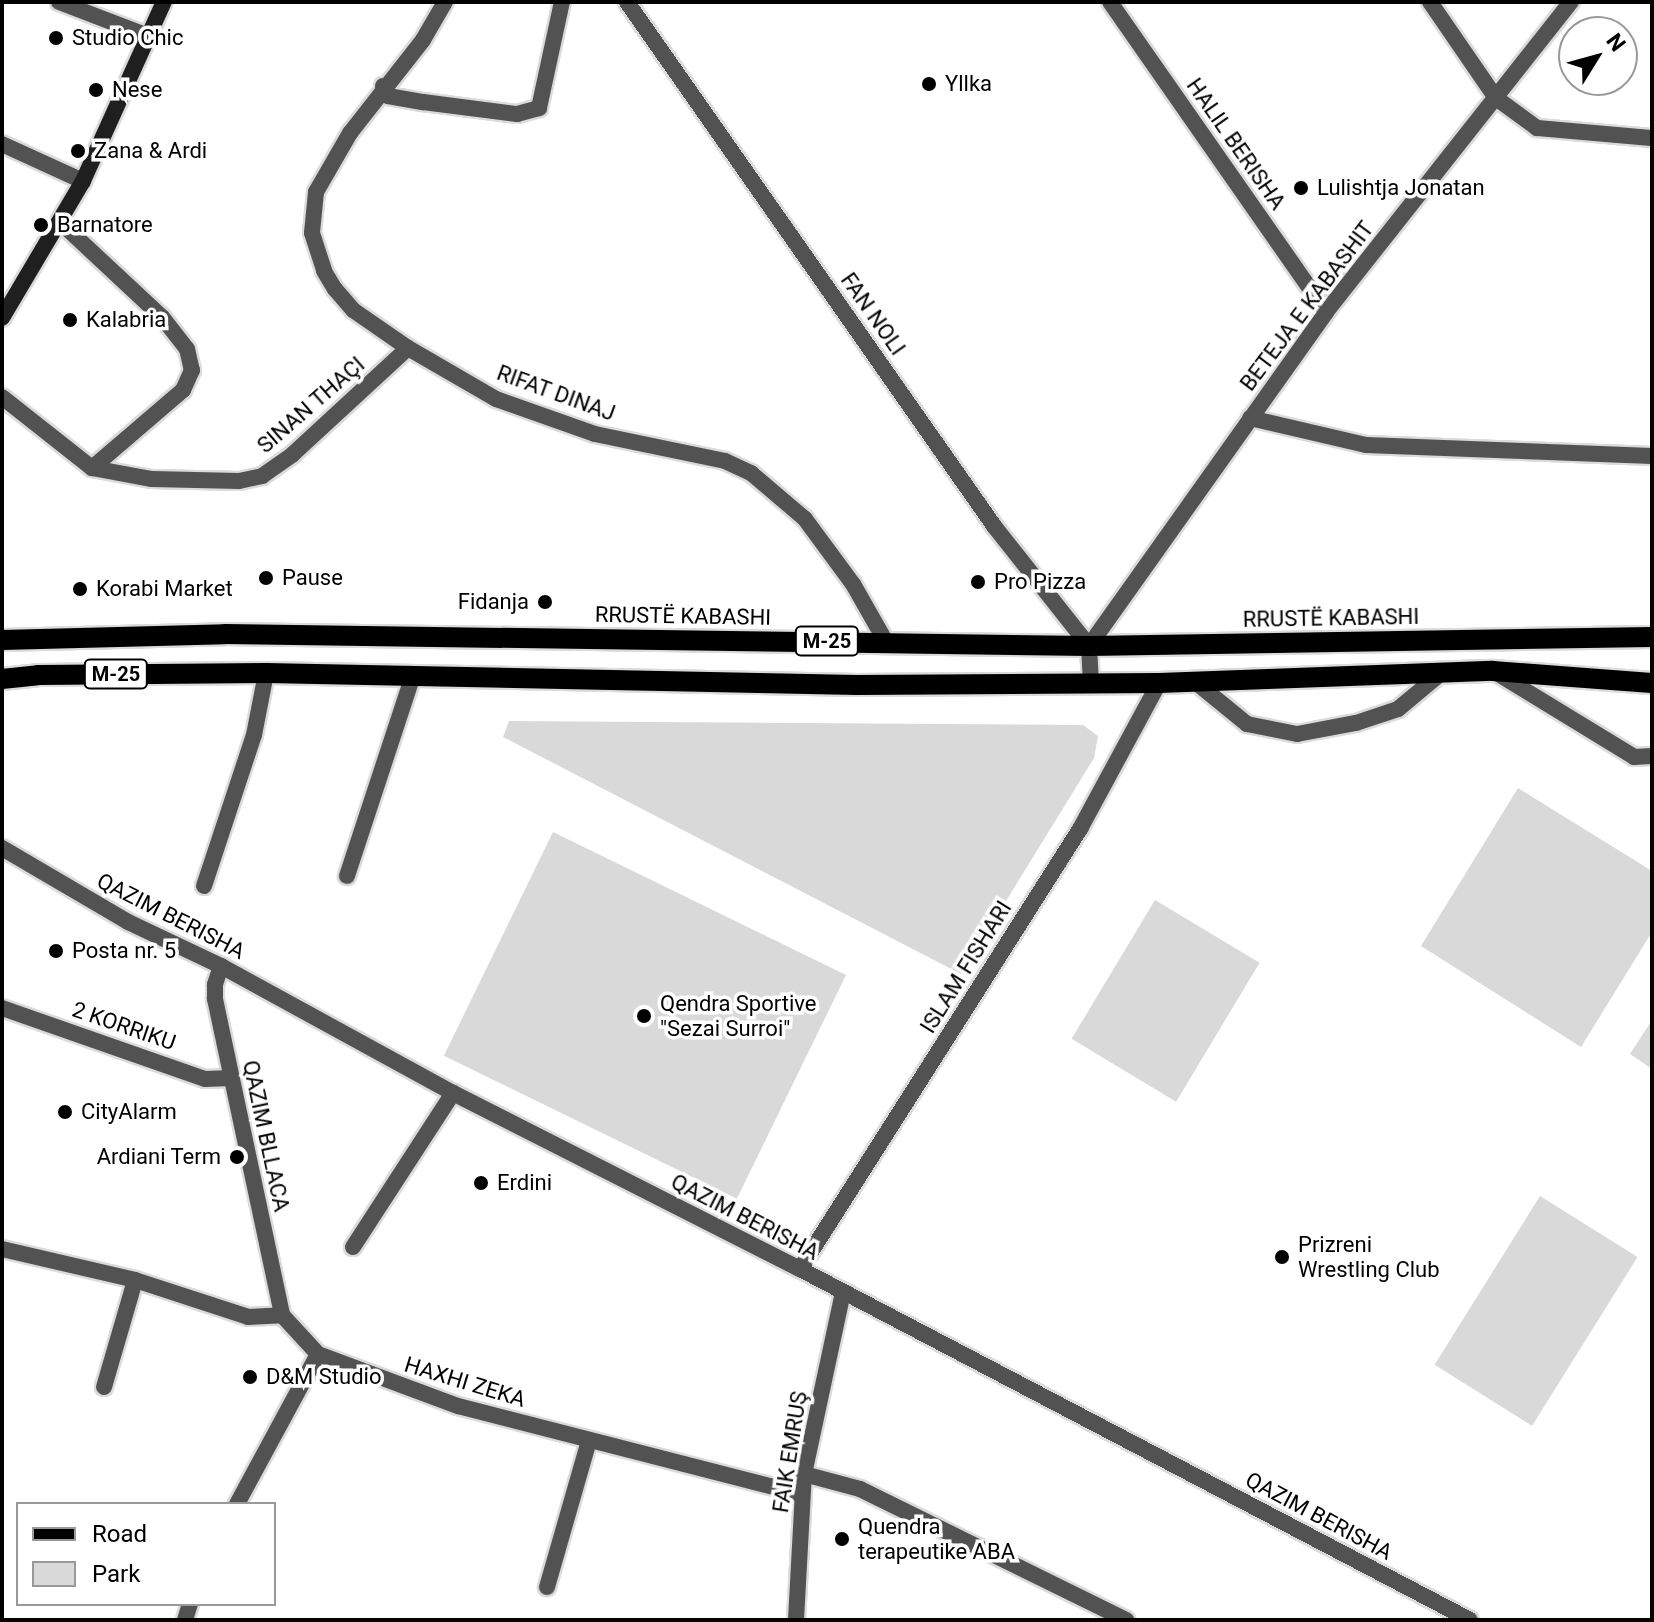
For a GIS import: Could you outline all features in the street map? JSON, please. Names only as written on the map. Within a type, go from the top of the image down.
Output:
[{"type":"main road","name":"RRUSTË KABASHI","points":[[2,640],[225,634],[1089,646],[1652,637]]},
{"type":"main road","name":"M-25","points":[[2,679],[266,673],[857,685],[1159,683],[1493,671],[1652,683]]},
{"type":"street","points":[[59,2],[148,36]]},
{"type":"street","points":[[2,318],[83,181],[164,2]]},
{"type":"street","name":"RIFAT DINAJ","points":[[445,2],[423,40],[383,86],[350,133],[316,192],[312,233],[324,271],[335,289],[353,310],[408,348],[496,399],[595,434],[725,461],[751,473],[805,519],[853,584],[886,642]]},
{"type":"street","points":[[383,86],[388,96],[517,114],[539,108],[562,2]]},
{"type":"street","name":"FAN NOLI","points":[[627,2],[994,526],[1089,646]]},
{"type":"street","name":"HALIL BERISHA","points":[[1110,2],[1326,312]]},
{"type":"street","points":[[1430,2],[1496,98],[1537,128],[1652,138]]},
{"type":"street","name":"BETEJA E KABASHIT","points":[[1089,646],[1326,312],[1571,2]]},
{"type":"street","points":[[2,144],[83,181]]},
{"type":"street","points":[[60,222],[162,317],[187,349],[192,370],[183,390],[92,468]]},
{"type":"street","name":"SINAN THAÇI","points":[[2,397],[92,468],[152,479],[224,481],[262,476],[309,440],[408,348]]},
{"type":"street","points":[[1250,418],[1366,445],[1652,456]]},
{"type":"street","points":[[1089,646],[1091,683]]},
{"type":"street","points":[[1493,671],[1634,757],[1652,756]]},
{"type":"street","points":[[204,886],[254,735],[266,673]]},
{"type":"street","points":[[1193,680],[1247,724],[1297,734],[1356,723],[1398,709],[1440,674]]},
{"type":"street","points":[[347,876],[413,675]]},
{"type":"street","name":"ISLAM FISHARI","points":[[800,1269],[1080,829],[1159,683]]},
{"type":"street","name":"QAZIM BERISHA","points":[[2,848],[128,922],[221,966],[453,1093],[800,1269],[1470,1620]]},
{"type":"street","name":"QAZIM BLLACA","points":[[221,966],[215,985],[215,999],[282,1315]]},
{"type":"street","name":"2 KORRIKU","points":[[2,1008],[205,1079],[232,1078]]},
{"type":"street","points":[[353,1247],[453,1093]]},
{"type":"street","points":[[2,1249],[135,1280],[248,1317],[282,1315]]},
{"type":"street","points":[[104,1387],[135,1280]]},
{"type":"street","name":"FAIK EMRUŞ","points":[[796,1620],[801,1494],[843,1292]]},
{"type":"street","name":"HAXHI ZEKA","points":[[282,1315],[318,1354],[458,1406],[801,1494]]},
{"type":"street","points":[[238,1502],[318,1354]]},
{"type":"street","points":[[547,1587],[589,1441]]},
{"type":"street","points":[[804,1474],[860,1489],[1126,1620]]},
{"type":"green space","points":[[509,721],[1083,725],[1098,736],[1094,758],[961,974],[503,737]]},
{"type":"green space","points":[[1518,788],[1652,871],[1652,932],[1581,1047],[1421,946]]},
{"type":"green space","name":"Qendra Sportive \"Sezai Surroi\"","points":[[553,832],[846,975],[737,1199],[444,1056]]},
{"type":"green space","points":[[1155,900],[1260,963],[1176,1102],[1072,1039]]},
{"type":"green space","points":[[1652,1020],[1652,1069],[1630,1054]]},
{"type":"green space","points":[[1540,1196],[1638,1257],[1532,1426],[1435,1365]]},
{"type":"place","name":"Studio Chic","points":[[56,38]]},
{"type":"place","name":"Yllka","points":[[929,84]]},
{"type":"place","name":"Nese","points":[[96,90]]},
{"type":"place","name":"Zana & Ardi","points":[[78,151]]},
{"type":"place","name":"Lulishtja Jonatan","points":[[1301,188]]},
{"type":"place","name":"Barnatore","points":[[41,225]]},
{"type":"place","name":"Kalabria","points":[[70,320]]},
{"type":"place","name":"Pause","points":[[266,578]]},
{"type":"place","name":"Pro Pizza","points":[[978,582]]},
{"type":"place","name":"Korabi Market","points":[[80,589]]},
{"type":"place","name":"Fidanja","points":[[545,602]]},
{"type":"place","name":"Posta nr. 5","points":[[56,951]]},
{"type":"place","name":"Qendra Sportive \"Sezai Surroi\"","points":[[644,1016]]},
{"type":"place","name":"CityAlarm","points":[[65,1112]]},
{"type":"place","name":"Ardiani Term","points":[[237,1157]]},
{"type":"place","name":"Erdini","points":[[481,1183]]},
{"type":"place","name":"Prizreni Wrestling Club","points":[[1282,1257]]},
{"type":"place","name":"D&M Studio","points":[[250,1377]]},
{"type":"place","name":"Quendra terapeutike ABA","points":[[842,1539]]}]
